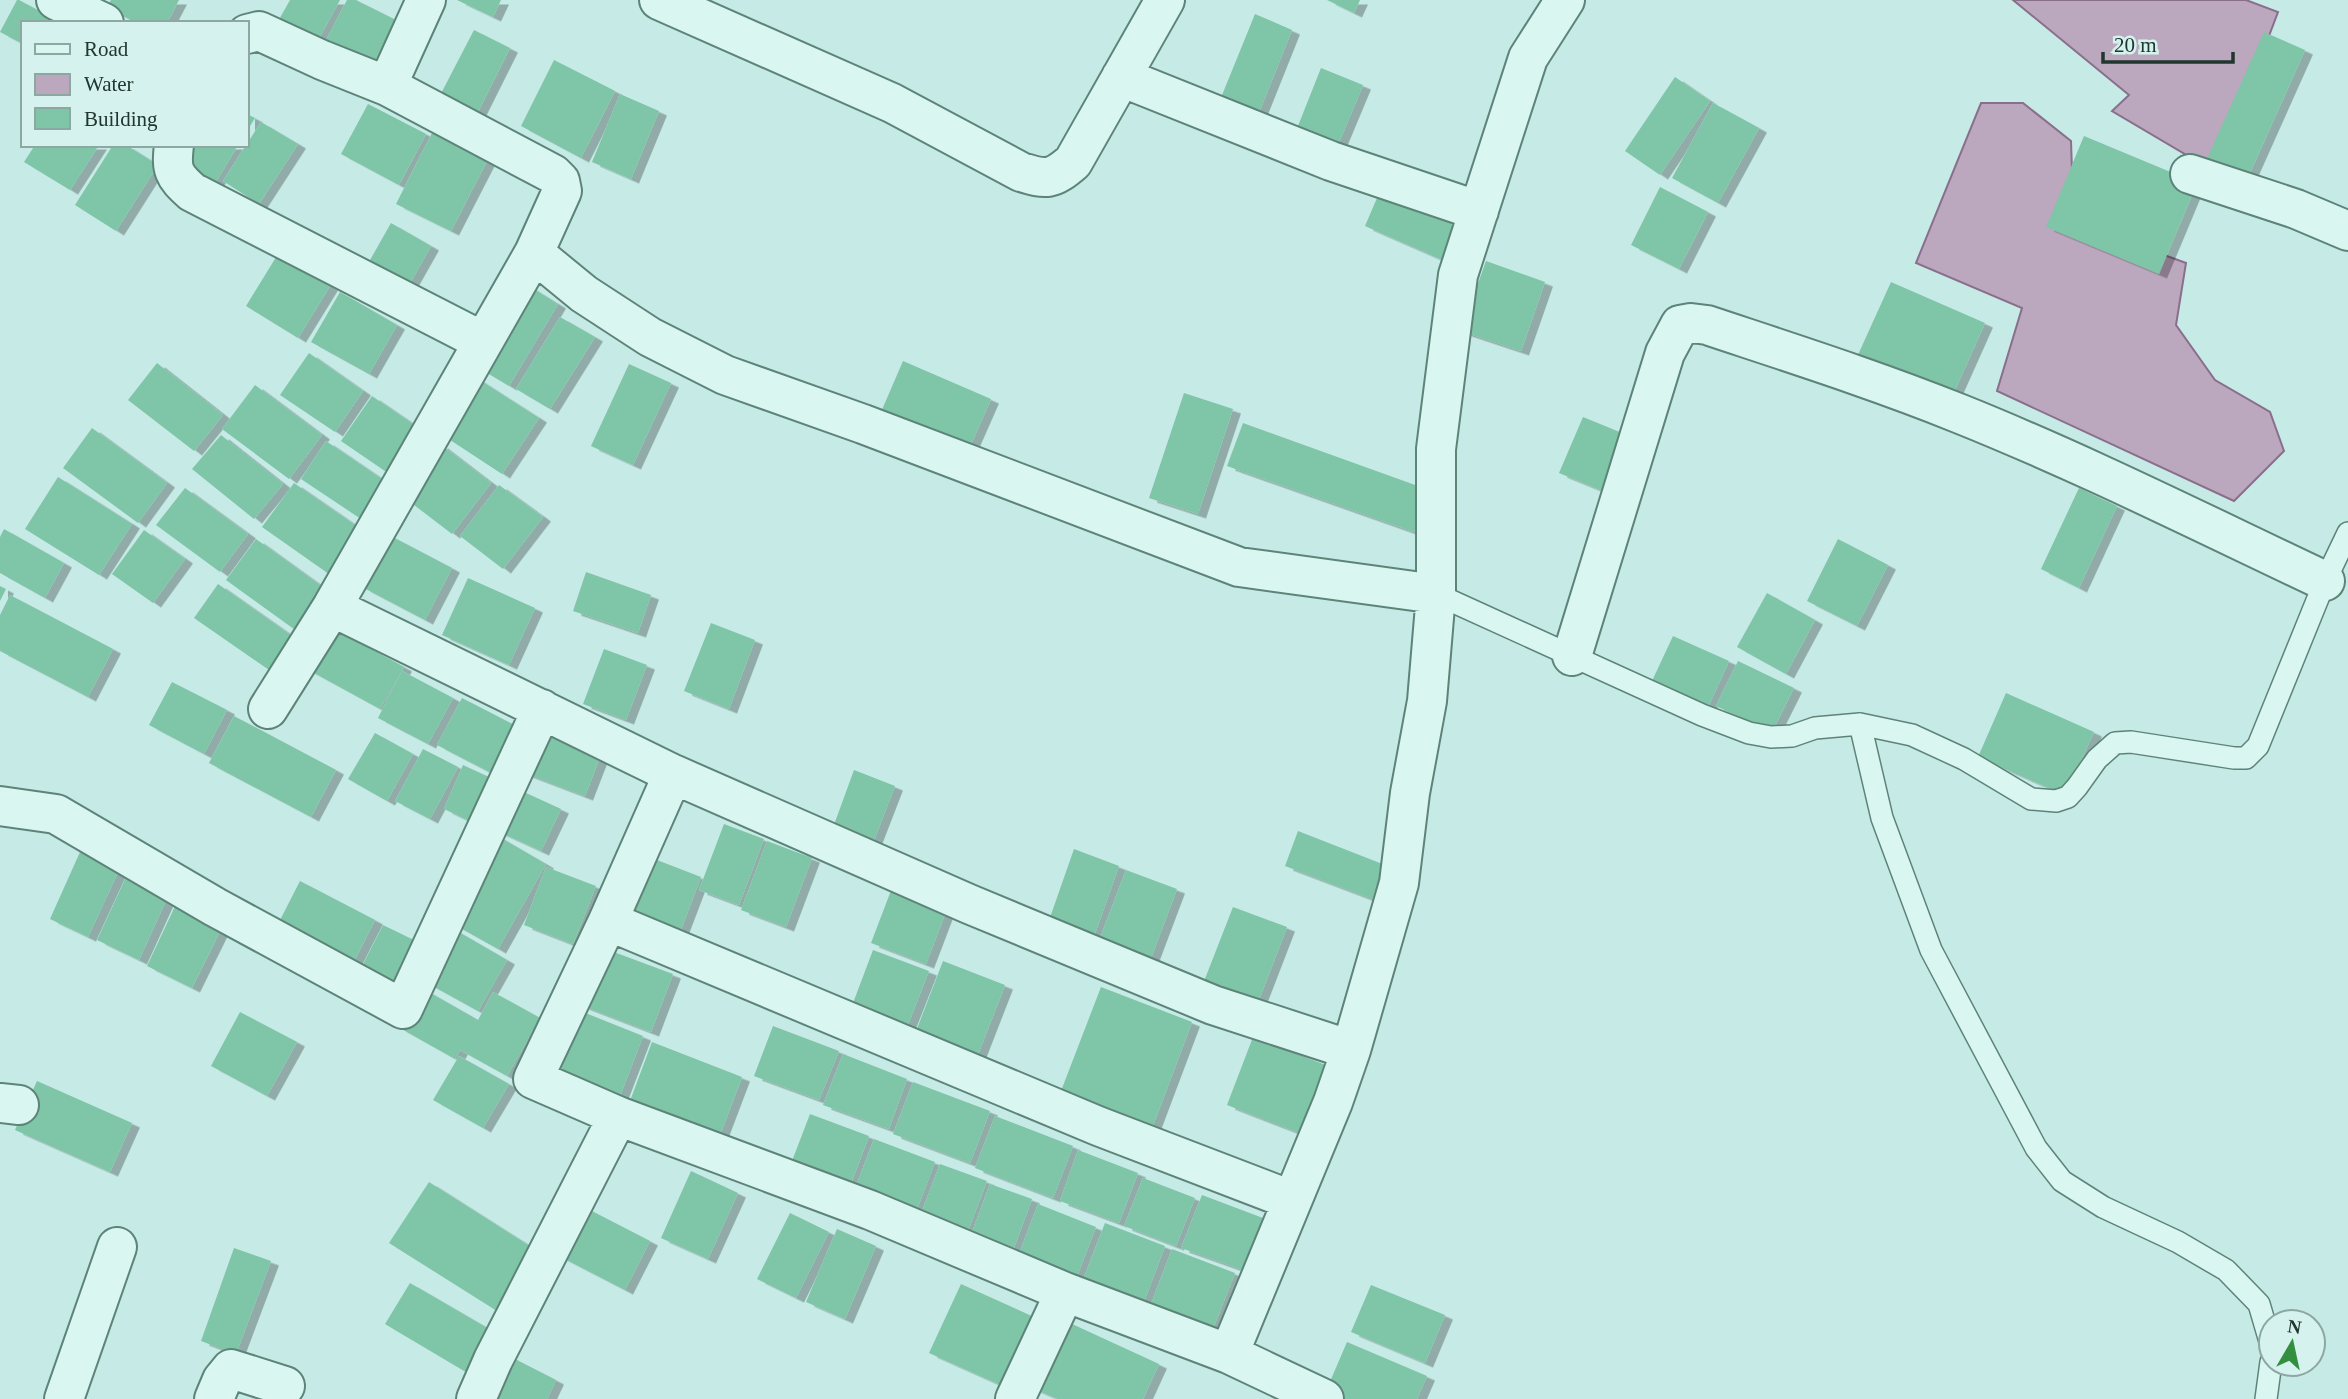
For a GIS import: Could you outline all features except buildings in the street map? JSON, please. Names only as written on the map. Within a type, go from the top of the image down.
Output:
[{"type":"street","points":[[56,0],[100,21]]},
{"type":"street","points":[[387,86],[426,0]]},
{"type":"street","points":[[659,0],[892,103],[1021,172],[1044,179],[1059,175],[1073,162],[1166,0]]},
{"type":"street","points":[[1229,1354],[1333,1102],[1351,1050],[1399,883],[1410,793],[1427,701],[1436,594],[1436,449],[1458,275],[1528,58],[1566,0]]},
{"type":"street","points":[[248,34],[259,31],[387,86],[541,167],[560,181],[562,191],[534,253],[332,607],[268,709]]},
{"type":"street","points":[[1121,77],[1331,160],[1479,211]]},
{"type":"street","points":[[174,147],[172,167],[179,180],[192,192],[482,341]]},
{"type":"street","points":[[2190,174],[2295,209],[2348,231]]},
{"type":"street","points":[[534,253],[584,294],[650,337],[725,375],[863,424],[1239,567],[1436,594]]},
{"type":"street","points":[[1572,656],[1665,353],[1680,325],[1691,323],[1707,325],[1956,412],[2056,454],[2325,581]]},
{"type":"street","points":[[332,607],[673,774],[970,904],[1213,1005],[1351,1050]]},
{"type":"street","points":[[0,806],[56,814],[215,907],[403,1009],[542,709]]},
{"type":"street","points":[[673,774],[534,1079],[618,1116],[870,1210],[1065,1292],[1229,1354],[1324,1399]]},
{"type":"street","points":[[608,921],[1098,1126],[1291,1200]]},
{"type":"street","points":[[477,1399],[499,1347],[618,1116]]},
{"type":"street","points":[[64,1399],[117,1247]]},
{"type":"street","points":[[1015,1399],[1065,1292]]},
{"type":"street","points":[[214,1399],[222,1380],[231,1369],[285,1386]]},
{"type":"lane","points":[[1436,594],[1702,715],[1749,733],[1771,737],[1792,736],[1815,728],[1860,724],[1912,735],[1964,759],[2031,799],[2056,802],[2068,797],[2097,759],[2115,743],[2131,741],[2246,758],[2258,746],[2325,581],[2348,533]]},
{"type":"lane","points":[[1860,724],[1882,818],[1931,950],[2036,1148],[2062,1181],[2102,1206],[2178,1242],[2226,1269],[2260,1308]]},
{"type":"lane","points":[[2266,1399],[2269,1378]]},
{"type":"water","points":[[2013,0],[2246,0],[2278,12],[2217,173],[2112,111],[2129,95]]},
{"type":"water","points":[[1981,103],[2023,103],[2071,141],[2072,171],[2058,216],[2186,263],[2176,325],[2215,380],[2270,412],[2284,451],[2234,501],[1997,391],[2022,308],[1916,263]]}]
